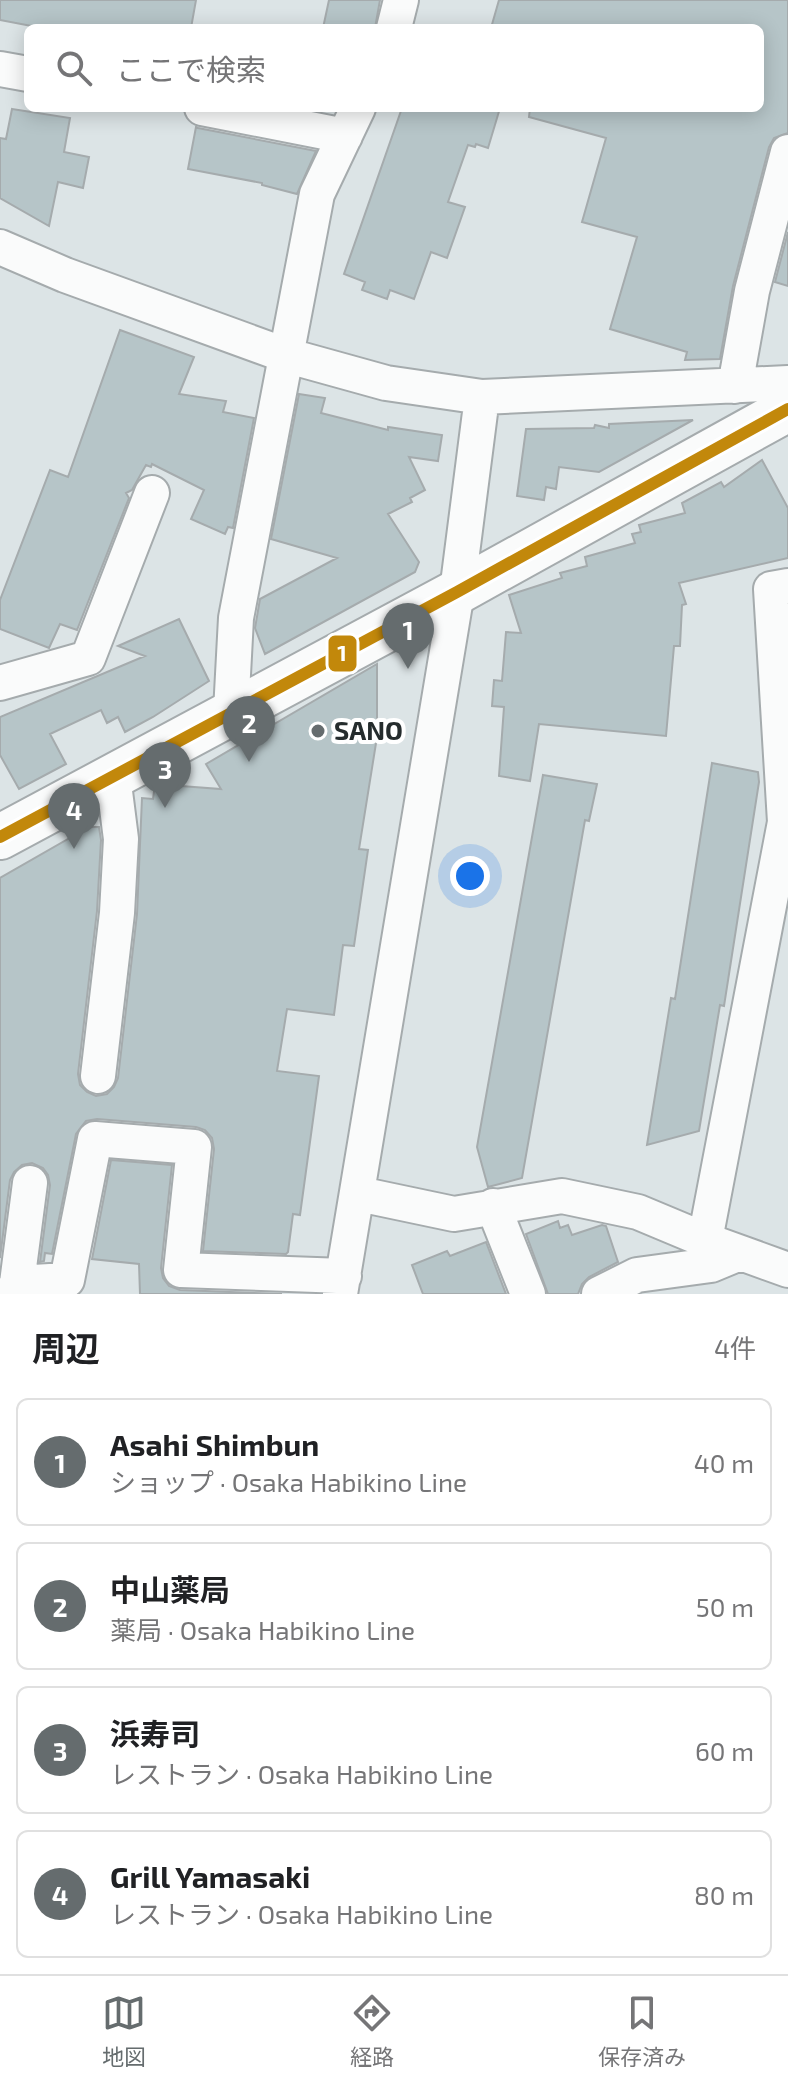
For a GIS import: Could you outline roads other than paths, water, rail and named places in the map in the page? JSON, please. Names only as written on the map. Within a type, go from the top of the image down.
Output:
[{"type":"main road","points":[[0,837],[457,592],[788,409]]},
{"type":"street","points":[[395,24],[401,0]]},
{"type":"street","points":[[0,69],[24,73]]},
{"type":"street","points":[[231,712],[236,618],[317,194],[351,122],[245,112]]},
{"type":"street","points":[[735,386],[752,291],[788,152]]},
{"type":"street","points":[[0,247],[65,275],[285,355],[386,383],[482,397],[788,383]]},
{"type":"street","points":[[19,1200],[14,1288],[67,1280],[95,1139],[194,1147],[181,1270],[342,1285],[457,592],[482,397]]},
{"type":"street","points":[[0,683],[88,658],[152,493]]},
{"type":"street","points":[[705,1240],[785,822],[771,589],[788,586]]},
{"type":"street","points":[[98,1076],[117,913],[121,839],[113,776]]},
{"type":"street","points":[[359,1194],[454,1214],[562,1196],[638,1212],[788,1270]]},
{"type":"street","points":[[493,1206],[528,1294]]},
{"type":"street","points":[[599,1294],[637,1275],[711,1265],[740,1253]]},
{"type":"place","name":"Asahi Shimbun","points":[[408,669]]},
{"type":"place","name":"SANO","points":[[318,731]]},
{"type":"place","name":"中山薬局","points":[[249,762]]},
{"type":"place","name":"浜寿司","points":[[165,808]]},
{"type":"place","name":"Grill Yamasaki","points":[[74,849]]}]
